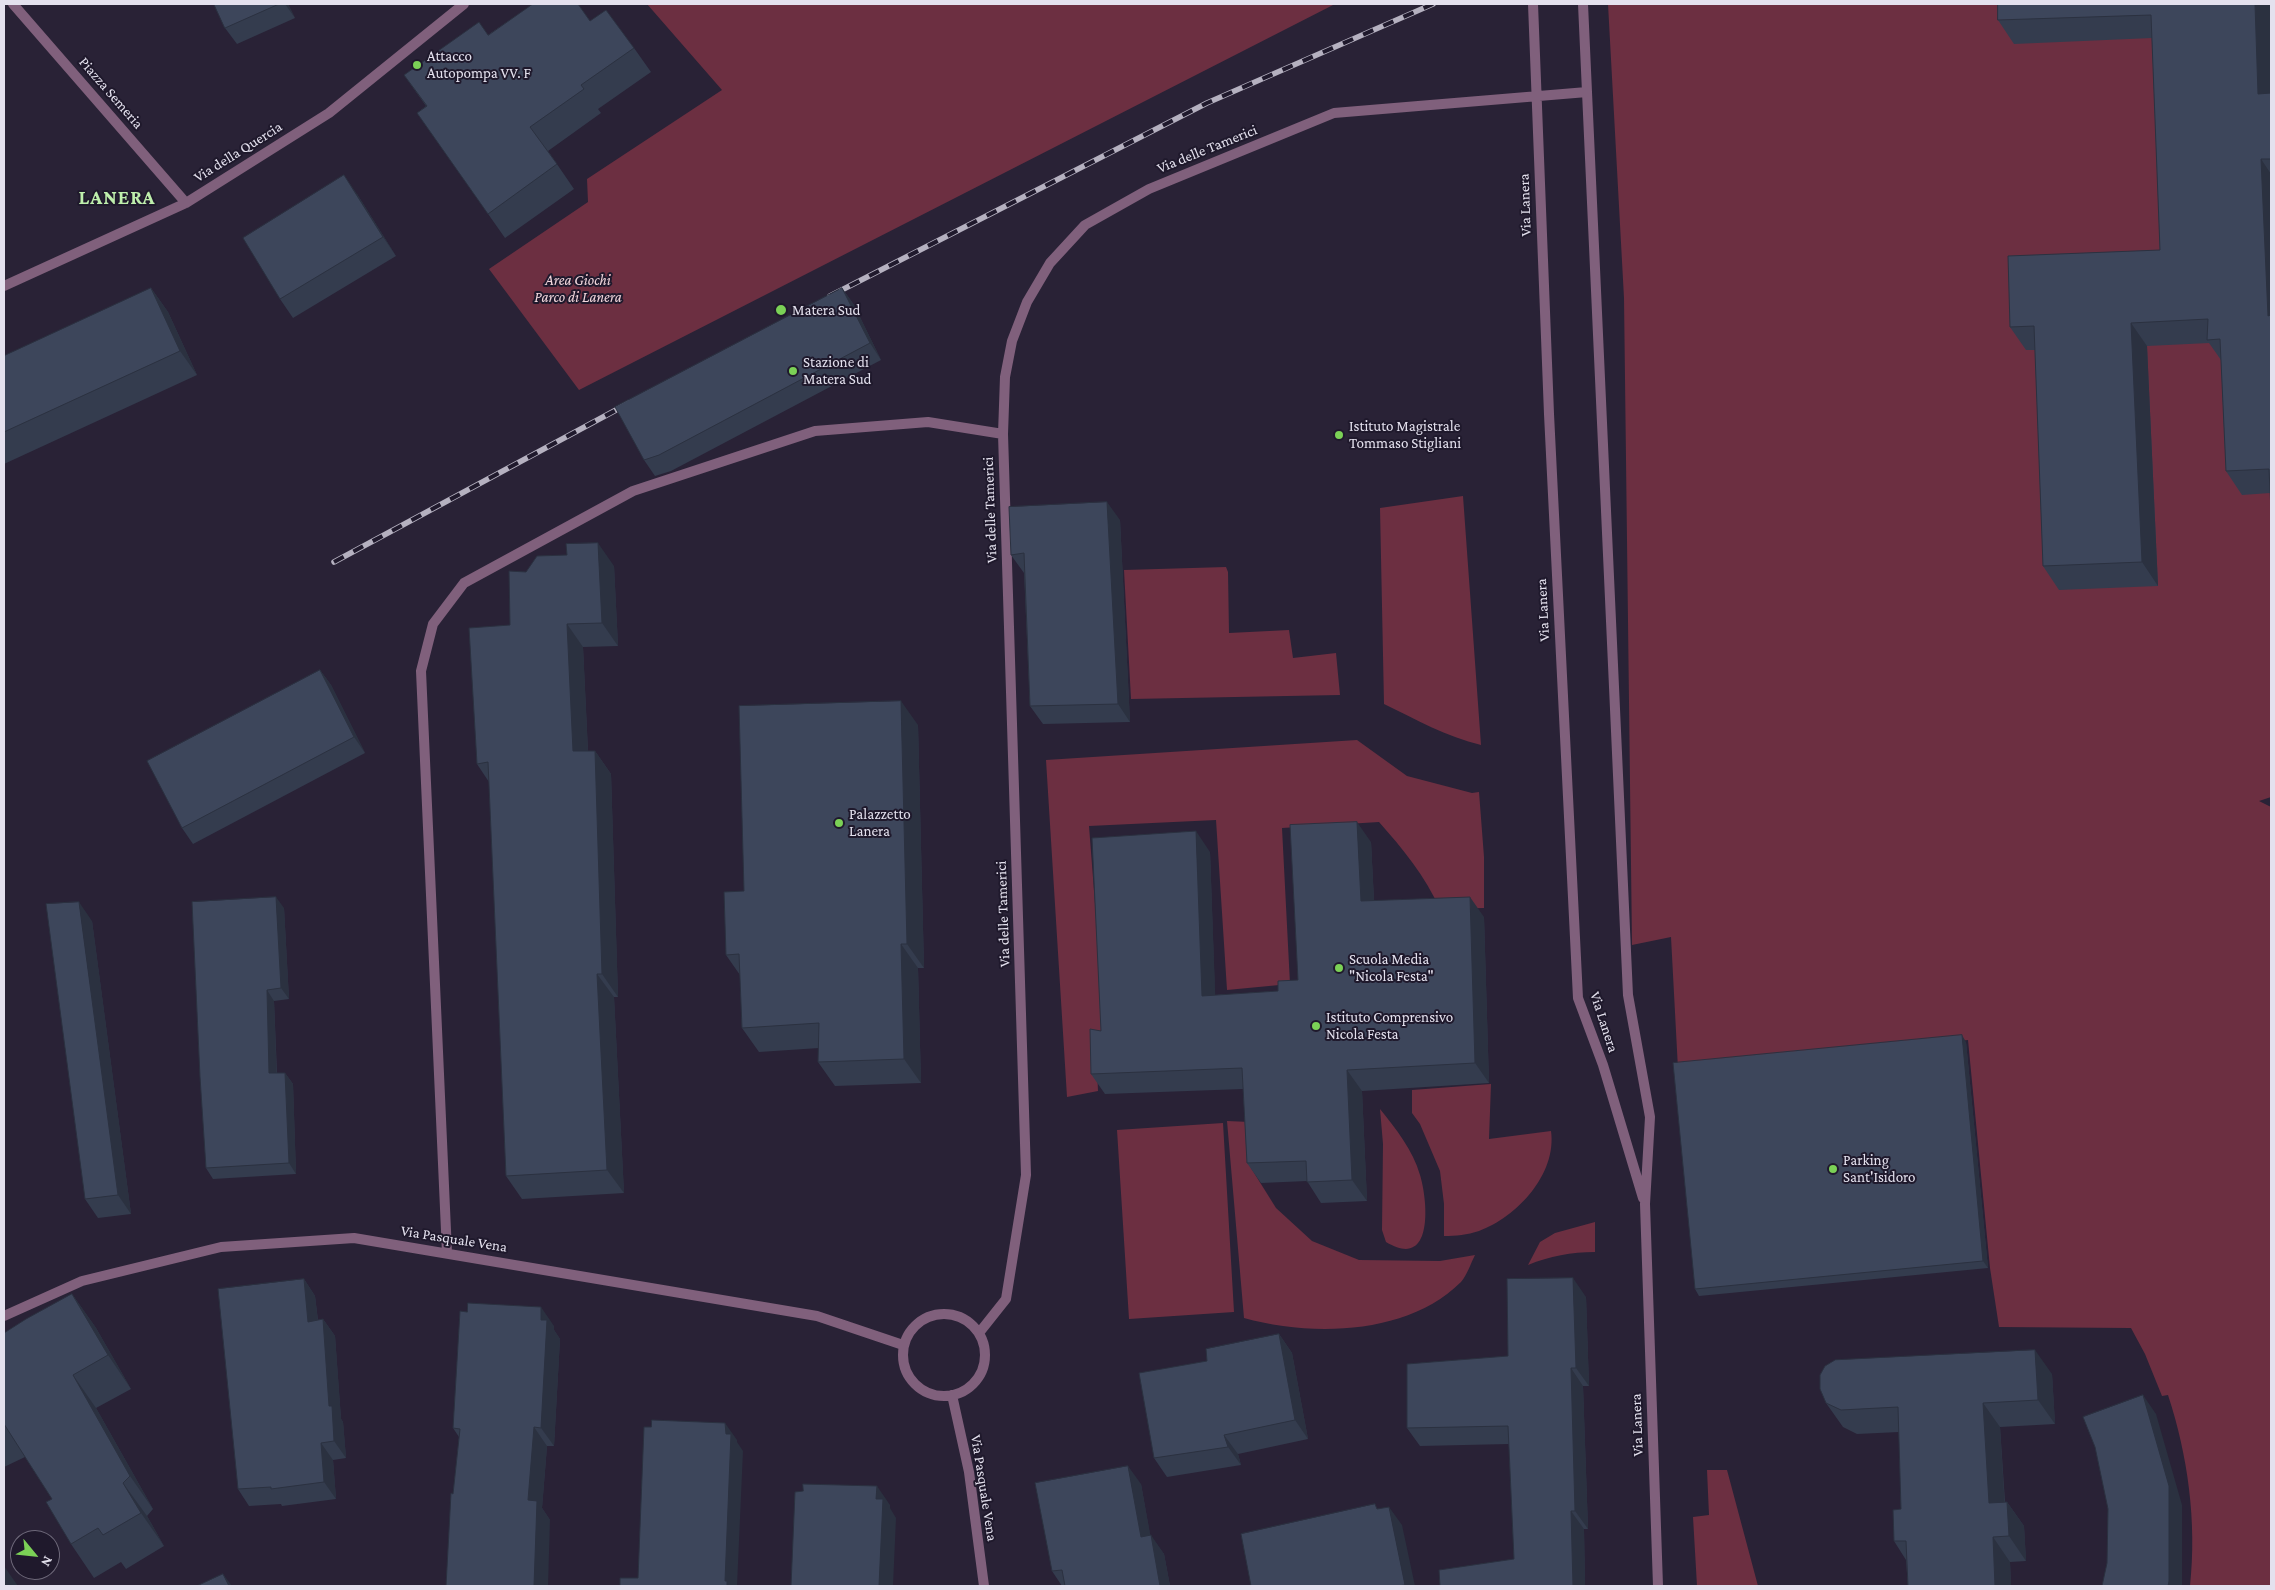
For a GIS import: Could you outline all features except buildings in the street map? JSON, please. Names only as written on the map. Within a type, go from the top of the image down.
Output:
[{"type":"street","name":"Piazza Semeria","points":[[13,4],[186,202]]},
{"type":"street","name":"Via della Quercia","points":[[4,286],[186,202],[329,113],[464,4]]},
{"type":"street","name":"Via Lanera","points":[[1532,4],[1549,414],[1578,998],[1603,1065],[1645,1204]]},
{"type":"street","name":"Via Lanera","points":[[1583,4],[1628,995],[1650,1117],[1645,1204],[1658,1586]]},
{"type":"street","name":"Via delle Tamerici","points":[[979,1333],[1006,1299],[1026,1175],[1003,434],[1005,377],[1012,341],[1027,302],[1050,264],[1085,226],[1150,189],[1334,112],[1587,92]]},
{"type":"street","points":[[447,1253],[421,671],[432,624],[464,583],[633,491],[814,431],[928,422],[1003,434]]},
{"type":"street","name":"Via Pasquale Vena","points":[[4,1316],[82,1281],[221,1247],[354,1238],[818,1316],[903,1345]]},
{"type":"street","points":[[946,1314],[958,1316],[970,1323],[979,1333],[984,1345],[982,1371],[964,1391],[952,1395],[939,1396],[925,1392],[914,1384],[904,1365],[903,1345],[919,1321],[932,1315],[946,1314]]},
{"type":"street","name":"Via Pasquale Vena","points":[[952,1395],[969,1472],[984,1586]]},
{"type":"green space","name":"Area Giochi Parco di Lanera","points":[[647,4],[1335,4],[579,390],[489,269],[588,202],[587,179],[722,90]]},
{"type":"green space","points":[[1608,4],[2271,4],[2271,797],[2259,801],[2271,807],[2271,1586],[2190,1586],[2192,1562],[2191,1514],[2186,1465],[2181,1442],[2168,1395],[2162,1396],[2145,1354],[2131,1328],[1999,1327],[1990,1268],[1968,1040],[1678,1069],[1671,937],[1632,945],[1624,298]]},
{"type":"green space","points":[[1463,496],[1481,745],[1444,732],[1384,704],[1380,508]]},
{"type":"green space","points":[[1226,567],[1228,572],[1229,633],[1289,630],[1293,658],[1336,653],[1340,695],[1131,699],[1124,570]]},
{"type":"green space","points":[[1357,740],[1407,776],[1472,793],[1479,792],[1484,857],[1484,908],[1440,909],[1428,885],[1413,863],[1379,822],[1282,828],[1290,984],[1227,990],[1216,820],[1089,826],[1106,1046],[1096,1045],[1098,1091],[1067,1097],[1046,760]]},
{"type":"green space","points":[[1491,1084],[1489,1139],[1551,1131],[1548,1163],[1532,1192],[1507,1216],[1479,1231],[1462,1235],[1444,1236],[1444,1204],[1440,1171],[1420,1124],[1412,1113],[1412,1090]]},
{"type":"green space","points":[[1380,1109],[1408,1148],[1417,1166],[1423,1187],[1425,1201],[1424,1229],[1420,1240],[1413,1247],[1402,1249],[1386,1242],[1382,1230],[1383,1144]]},
{"type":"green space","points":[[1227,1121],[1250,1122],[1251,1168],[1276,1208],[1312,1241],[1359,1260],[1440,1261],[1475,1255],[1461,1282],[1439,1300],[1414,1313],[1387,1322],[1358,1327],[1329,1329],[1299,1328],[1244,1318]]},
{"type":"green space","points":[[1223,1123],[1234,1312],[1129,1319],[1117,1130]]},
{"type":"green space","points":[[1595,1222],[1595,1252],[1561,1255],[1528,1265],[1540,1242],[1555,1233]]},
{"type":"green space","points":[[1707,1470],[1727,1470],[1758,1586],[1697,1586],[1693,1517],[1709,1515]]},
{"type":"railway","points":[[830,296],[1207,103],[1433,4]]},
{"type":"railway","points":[[334,562],[629,403]]},
{"type":"place","name":"Attacco Autopompa VV. F","points":[[417,65]]},
{"type":"place","name":"Matera Sud","points":[[781,310]]},
{"type":"place","name":"Stazione di Matera Sud","points":[[793,371]]},
{"type":"place","name":"Istituto Magistrale Tommaso Stigliani","points":[[1339,435]]},
{"type":"place","name":"Palazzetto Lanera","points":[[839,823]]},
{"type":"place","name":"Scuola Media \"Nicola Festa\"","points":[[1339,968]]},
{"type":"place","name":"Istituto Comprensivo Nicola Festa","points":[[1316,1026]]},
{"type":"place","name":"Parking Sant'Isidoro","points":[[1833,1169]]},
{"type":"district","name":"LANERA","points":[[117,198]]}]
